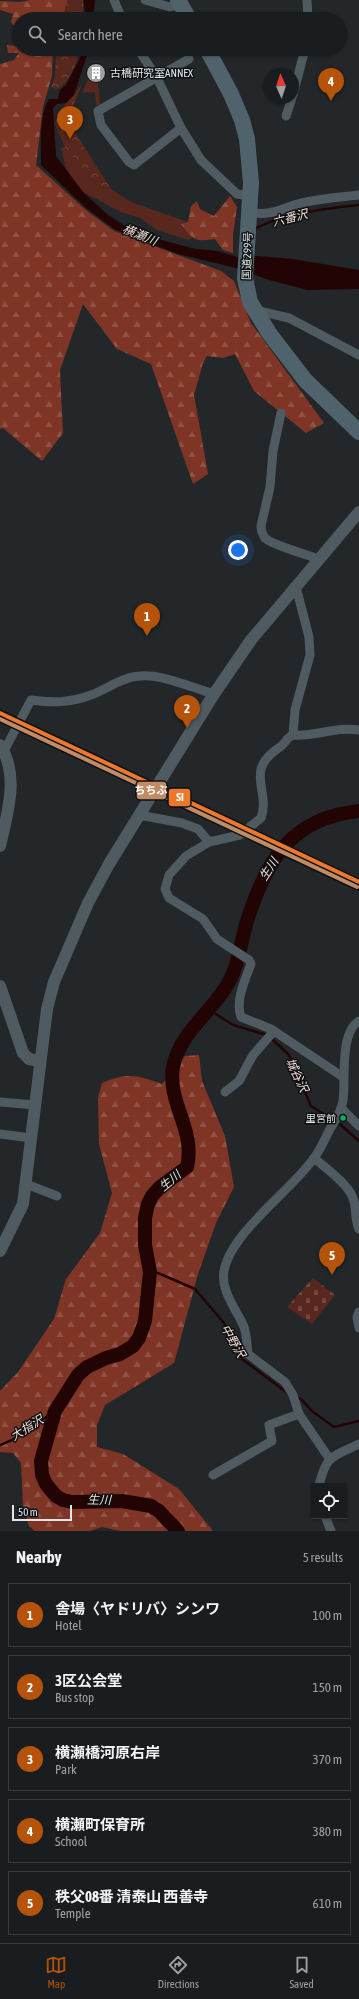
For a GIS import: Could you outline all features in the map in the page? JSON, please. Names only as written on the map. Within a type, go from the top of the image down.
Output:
[{"type":"highway","points":[[179,2],[185,12]]},
{"type":"highway","name":"国道299号","points":[[210,56],[231,94],[242,120],[250,158],[250,209],[245,273],[246,289],[254,310],[269,333],[306,380],[359,432]]},
{"type":"street","points":[[114,0],[119,12]]},
{"type":"street","points":[[145,0],[170,7],[179,2]]},
{"type":"street","points":[[307,0],[308,12]]},
{"type":"street","points":[[142,56],[156,78],[181,128],[206,166],[237,194],[254,213],[273,213],[307,202],[359,195]]},
{"type":"street","points":[[299,73],[303,56]]},
{"type":"street","points":[[181,128],[134,165],[129,162],[101,125],[98,111],[189,59]]},
{"type":"street","points":[[286,116],[290,104]]},
{"type":"street","points":[[254,310],[289,318],[359,355]]},
{"type":"street","points":[[281,413],[261,531],[266,538],[274,542],[319,559]]},
{"type":"street","points":[[0,1251],[20,1214],[26,1184],[39,1061],[45,1020],[54,982],[88,903],[109,864],[139,815],[214,694],[251,640],[359,512]]},
{"type":"street","points":[[296,587],[309,637],[310,655],[294,710],[293,735],[279,748],[273,750],[262,766],[259,784],[263,804],[261,818],[240,834],[209,842],[186,856],[169,875],[165,889],[169,898],[203,919],[218,939],[246,956],[251,964],[241,994],[241,1017],[274,1032],[343,1077]]},
{"type":"street","points":[[0,846],[11,786],[10,773],[2,748],[14,731],[31,700],[55,703],[78,700],[125,679],[139,676],[155,676],[214,694]]},
{"type":"street","points":[[293,735],[304,736],[344,728],[359,730]]},
{"type":"street","points":[[139,815],[182,823],[198,829],[209,842]]},
{"type":"street","points":[[0,986],[23,1053],[29,1059],[39,1061]]},
{"type":"street","points":[[329,1458],[299,1414],[293,1395],[285,1382],[248,1354],[244,1329],[225,1288],[224,1271],[234,1247],[314,1158],[337,1117],[343,1095],[343,1077],[348,1034],[353,1025],[359,1021]]},
{"type":"street","points":[[225,1092],[239,1081],[258,1049],[274,1032]]},
{"type":"street","points":[[0,1102],[35,1105]]},
{"type":"street","points":[[337,1117],[359,1126]]},
{"type":"street","points":[[0,1134],[31,1138]]},
{"type":"street","points":[[314,1158],[350,1191],[354,1200],[356,1223],[359,1229]]},
{"type":"street","points":[[26,1184],[57,1196]]},
{"type":"street","points":[[359,1312],[357,1317],[359,1328]]},
{"type":"street","points":[[213,1475],[272,1441],[269,1425],[299,1414]]},
{"type":"street","points":[[319,1483],[329,1458],[359,1444]]},
{"type":"street","points":[[327,1519],[330,1531]]},
{"type":"green space","points":[[30,0],[69,0],[65,12],[12,12],[12,14],[0,10],[0,1],[20,2]]},
{"type":"green space","points":[[67,0],[83,0],[83,12],[64,12]]},
{"type":"green space","points":[[7,45],[12,46],[12,53],[8,53]]},
{"type":"green space","points":[[17,56],[53,56],[52,76],[43,107],[36,165],[87,211],[114,231],[221,271],[234,281],[251,323],[324,423],[306,433],[254,391],[235,354],[223,358],[207,356],[203,363],[194,395],[208,474],[193,484],[151,364],[117,349],[83,304],[60,370],[63,433],[42,461],[3,428],[0,429],[0,64],[14,60]]},
{"type":"green space","points":[[56,56],[78,56],[75,66],[66,82],[58,89],[51,87],[55,76]]},
{"type":"green space","points":[[94,65],[104,66],[98,81],[100,105],[96,105],[95,92],[82,93]]},
{"type":"green space","points":[[82,84],[72,109],[74,131],[111,189],[97,186],[65,147],[55,124],[58,113]]},
{"type":"green space","points":[[65,147],[97,186],[111,189],[131,202],[188,222],[181,224],[192,238],[188,240],[157,230],[140,218],[121,212],[83,192],[66,169],[61,148]]},
{"type":"green space","points":[[230,196],[237,207],[233,234],[233,253],[223,250],[215,239],[198,240],[191,237],[181,224],[188,222],[191,206],[197,201],[200,209],[214,216]]},
{"type":"green space","points":[[199,1055],[202,1081],[225,1136],[234,1187],[216,1223],[198,1274],[174,1363],[105,1405],[97,1425],[97,1447],[123,1454],[179,1489],[213,1531],[120,1531],[102,1527],[90,1531],[35,1531],[29,1526],[23,1505],[21,1463],[13,1453],[0,1452],[0,1391],[18,1372],[54,1319],[66,1279],[100,1233],[112,1193],[99,1144],[98,1098],[102,1083],[118,1077],[132,1076],[146,1078],[162,1084],[185,1056]]},
{"type":"green space","points":[[313,1278],[335,1295],[312,1324],[287,1307]]},
{"type":"water","points":[[84,0],[95,0],[94,12],[85,12]]},
{"type":"water","name":"横瀬川","points":[[81,56],[87,56],[74,95],[66,103],[57,104],[53,108],[56,156],[83,192],[107,214],[123,225],[143,235],[196,249],[218,251],[237,257],[258,256],[293,259],[359,270],[359,289],[307,290],[266,279],[236,268],[178,254],[114,229],[86,208],[41,165],[41,131],[46,105],[49,99],[58,99],[60,90],[66,85]]},
{"type":"waterway","name":"六番沢","points":[[253,230],[264,224],[290,216],[319,210],[359,205]]},
{"type":"waterway","name":"生川","points":[[178,1531],[159,1511],[151,1506],[122,1501],[72,1502],[63,1500],[56,1496],[46,1484],[42,1475],[41,1461],[55,1411],[78,1375],[87,1367],[106,1358],[120,1354],[133,1346],[139,1338],[145,1321],[150,1272],[145,1245],[145,1218],[148,1204],[152,1196],[160,1187],[187,1167],[189,1154],[188,1141],[177,1105],[172,1080],[173,1067],[177,1054],[190,1032],[215,1002],[230,980],[236,965],[255,897],[274,860],[299,832],[316,822],[336,815],[359,811]]},
{"type":"waterway","name":"城谷沢","points":[[208,1009],[233,1025],[267,1035]]},
{"type":"waterway","name":"城谷沢","points":[[271,1038],[289,1055],[311,1106],[341,1125],[359,1141]]},
{"type":"waterway","name":"中野沢","points":[[150,1272],[158,1273],[195,1289],[224,1323],[242,1359],[289,1394]]},
{"type":"waterway","name":"中野沢","points":[[297,1397],[302,1400],[312,1411],[334,1427],[359,1421]]},
{"type":"waterway","name":"大指沢","points":[[0,1445],[12,1440],[55,1411]]},
{"type":"transit line","name":"SI","points":[[0,713],[359,882]]},
{"type":"transit line","name":"ちちぶ","points":[[0,719],[357,887]]},
{"type":"place","name":"古橋研究室ANNEX","points":[[96,73]]},
{"type":"place","name":"横瀬町保育所","points":[[331,101]]},
{"type":"place","name":"横瀬橋河原右岸","points":[[70,139]]},
{"type":"place","name":"舎場〈ヤドリバ〉シンワ","points":[[147,636]]},
{"type":"place","name":"3区公会堂","points":[[187,728]]},
{"type":"place","name":"里宮前","points":[[343,1118]]},
{"type":"place","name":"秩父08番 清泰山 西善寺","points":[[332,1275]]}]
